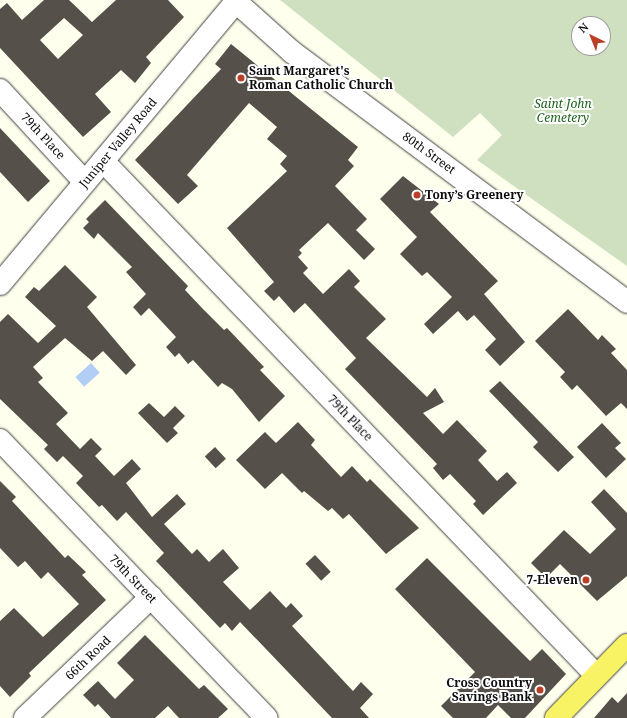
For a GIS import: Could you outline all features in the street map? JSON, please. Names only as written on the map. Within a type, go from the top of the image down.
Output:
[{"type":"main road","points":[[556,718],[596,675],[627,645]]},
{"type":"street","name":"Juniper Valley Road","points":[[0,284],[235,1]]},
{"type":"street","name":"80th Street","points":[[235,1],[292,52],[627,302]]},
{"type":"street","name":"79th Place","points":[[0,90],[85,182]]},
{"type":"street","name":"79th Place","points":[[103,161],[596,675]]},
{"type":"street","name":"79th Street","points":[[0,440],[267,718]]},
{"type":"street","name":"66th Road","points":[[25,718],[151,597]]},
{"type":"green space","name":"Saint John Cemetery","points":[[280,0],[627,0],[627,266],[477,160],[502,135],[480,113],[453,137]]},
{"type":"water","points":[[91,363],[100,373],[84,387],[75,377]]},
{"type":"building","points":[[44,0],[69,0],[92,22],[116,0],[168,0],[184,17],[146,57],[151,63],[135,83],[121,70],[95,94],[111,112],[83,137],[0,48],[0,9],[7,3],[22,20]],"holes":[[[64,18],[83,35],[58,59],[40,40]]]},
{"type":"building","points":[[231,44],[358,147],[348,160],[354,166],[335,186],[367,219],[356,230],[375,249],[364,260],[328,223],[299,250],[302,253],[298,257],[308,268],[303,273],[323,294],[349,269],[360,281],[354,287],[386,319],[366,338],[427,397],[435,388],[444,402],[423,413],[443,434],[457,420],[487,451],[478,460],[497,481],[507,472],[517,483],[483,515],[473,504],[476,501],[450,474],[443,480],[433,468],[437,464],[345,369],[356,358],[305,303],[294,313],[279,296],[274,301],[264,291],[274,282],[227,228],[287,171],[280,164],[287,156],[267,139],[277,127],[249,103],[187,175],[198,186],[178,204],[135,160],[221,69],[215,64]]},
{"type":"building","points":[[0,128],[50,181],[28,202],[0,172]]},
{"type":"building","points":[[403,176],[439,204],[430,212],[498,281],[484,294],[525,342],[500,366],[485,350],[496,339],[474,315],[467,321],[458,311],[433,334],[424,324],[452,297],[427,272],[422,276],[400,254],[417,237],[380,199]]},
{"type":"building","points":[[105,200],[188,286],[185,290],[203,309],[224,330],[227,328],[264,367],[260,370],[285,396],[259,422],[232,389],[222,383],[218,387],[193,360],[188,364],[179,353],[175,357],[166,347],[176,337],[149,308],[141,316],[133,307],[146,294],[126,272],[132,267],[98,233],[94,239],[83,228],[89,222],[86,219]]},
{"type":"building","points":[[65,265],[97,297],[87,307],[136,365],[126,375],[103,351],[92,361],[65,338],[33,367],[43,378],[38,382],[68,413],[56,424],[80,449],[91,438],[102,449],[95,456],[114,476],[132,459],[141,469],[126,483],[152,517],[177,494],[186,504],[164,524],[192,554],[197,549],[209,562],[223,549],[239,568],[223,582],[250,610],[270,591],[286,608],[291,603],[303,616],[292,626],[353,691],[361,682],[373,694],[360,708],[369,718],[332,718],[240,622],[232,631],[225,623],[220,628],[156,561],[164,553],[126,512],[117,521],[102,505],[99,507],[76,483],[83,476],[63,456],[57,462],[44,449],[48,445],[0,399],[0,322],[8,314],[38,343],[56,326],[25,297],[34,287],[39,291]]},
{"type":"building","points":[[568,309],[598,340],[602,335],[616,349],[611,353],[627,370],[627,409],[621,403],[606,416],[577,385],[572,390],[560,377],[565,372],[535,341]]},
{"type":"building","points":[[500,381],[574,457],[558,472],[533,447],[538,442],[489,391]]},
{"type":"building","points":[[149,403],[164,417],[175,406],[185,416],[173,428],[178,433],[167,443],[138,413]]},
{"type":"building","points":[[298,422],[315,440],[311,445],[341,477],[352,466],[367,482],[370,479],[419,528],[386,554],[349,514],[343,519],[332,508],[328,511],[304,491],[302,493],[282,473],[265,489],[236,460],[265,432],[276,443]]},
{"type":"building","points":[[602,423],[621,443],[615,448],[626,459],[606,478],[577,447]]},
{"type":"building","points":[[215,447],[226,459],[216,468],[205,457]]},
{"type":"building","points":[[0,481],[16,497],[12,501],[65,558],[68,555],[86,572],[82,575],[106,600],[29,673],[31,676],[10,697],[0,686],[0,621],[14,608],[43,637],[79,604],[48,572],[41,579],[25,561],[18,567],[0,548]]},
{"type":"building","points":[[604,489],[627,513],[627,576],[597,601],[560,564],[546,578],[531,563],[564,530],[590,554],[616,529],[591,502]]},
{"type":"building","points":[[315,555],[331,572],[321,581],[305,564]]},
{"type":"building","points":[[427,558],[530,661],[542,649],[566,674],[525,718],[511,718],[498,705],[486,718],[453,718],[441,706],[475,672],[395,589]]},
{"type":"building","points":[[145,635],[199,689],[204,685],[228,709],[218,718],[179,718],[168,706],[155,718],[111,718],[98,704],[95,707],[83,695],[98,681],[115,699],[134,680],[117,663]]},
{"type":"building","points":[[627,693],[627,718],[594,718],[612,697],[618,703]]},
{"type":"place","name":"Saint Margaret's Roman Catholic Church","points":[[241,78]]},
{"type":"place","name":"Tony’s Greenery","points":[[417,195]]},
{"type":"place","name":"7-Eleven","points":[[586,580]]},
{"type":"place","name":"Cross Country Savings Bank","points":[[540,690]]}]
